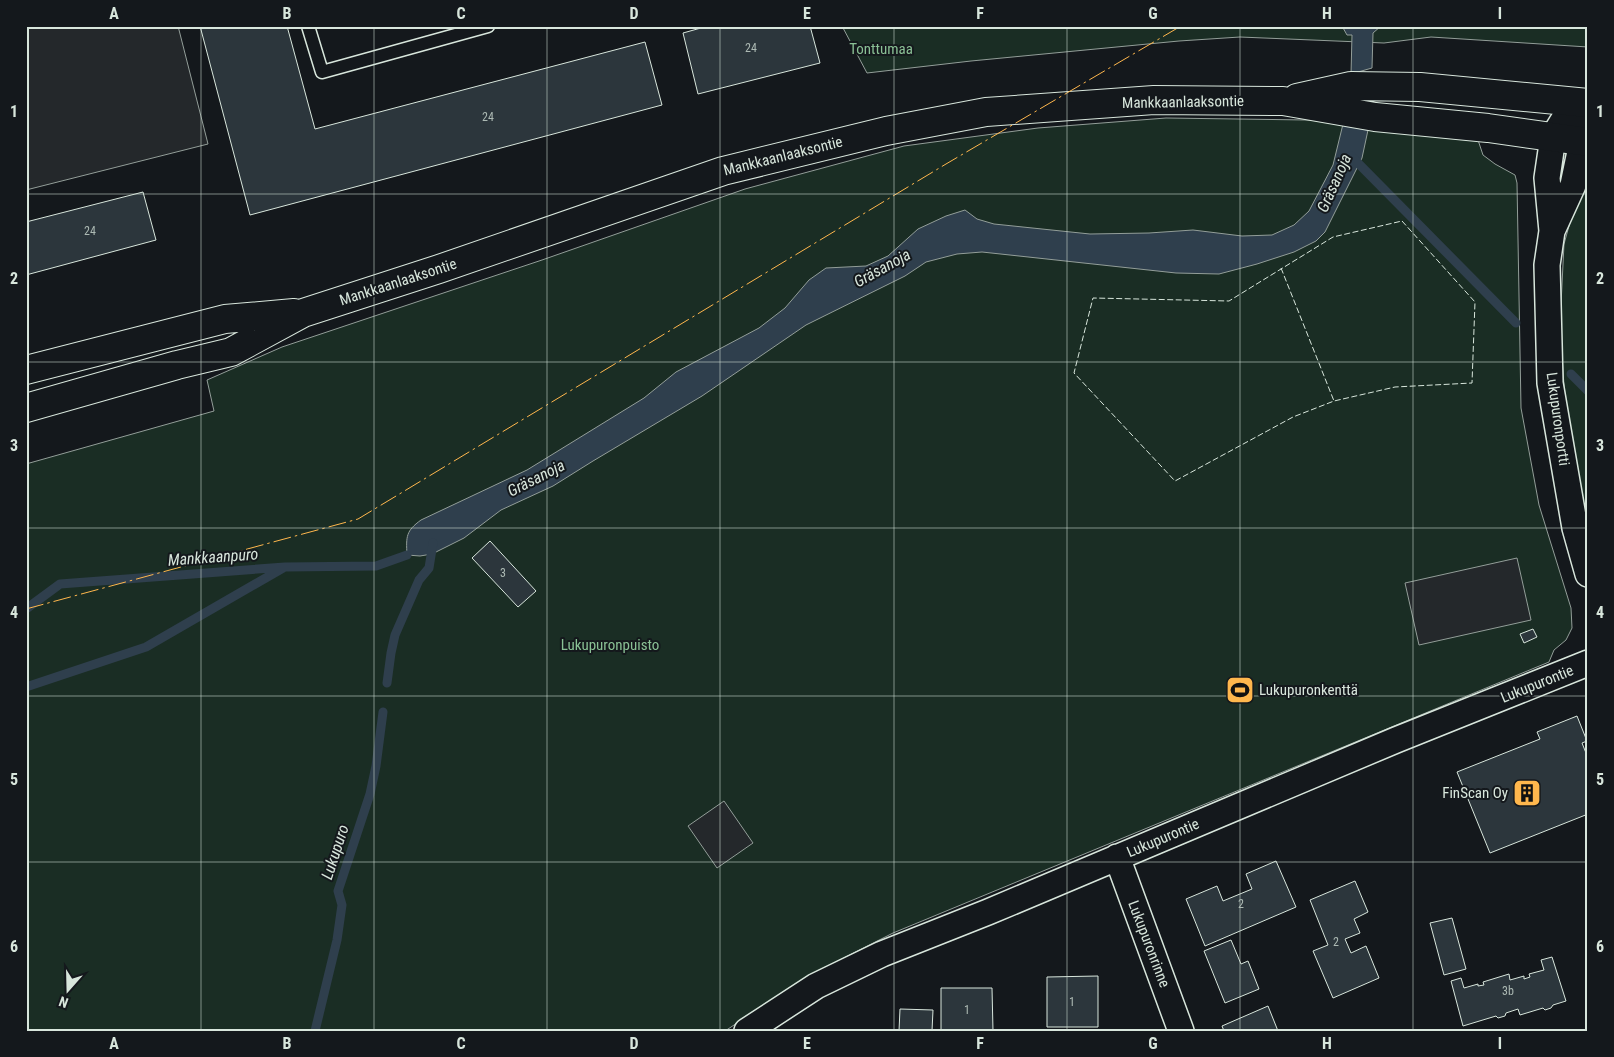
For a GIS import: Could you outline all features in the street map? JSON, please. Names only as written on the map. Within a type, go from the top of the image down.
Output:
[{"type":"main road","name":"Mankkaanlaaksontie","points":[[1283,101],[1351,86],[1420,87],[1581,102]]},
{"type":"main road","name":"Mankkaanlaaksontie","points":[[26,408],[177,365],[231,352],[303,313],[439,269],[723,171],[886,131],[996,111],[1154,100],[1283,101],[1375,117],[1488,128],[1585,142]]},
{"type":"main road","name":"Mankkaanlaaksontie","points":[[26,370],[225,319],[303,313]]},
{"type":"street","name":"Lukupuronportti","points":[[1581,102],[1553,137],[1547,178],[1552,231],[1548,266],[1550,383],[1575,528],[1588,574]]},
{"type":"street","name":"Lukupuronportti","points":[[1552,231],[1573,185],[1585,142],[1581,102]]},
{"type":"street","name":"Lukupurontie","points":[[747,1031],[816,986],[882,954],[1396,740],[1588,663]]},
{"type":"street","name":"Lukupuronrinne","points":[[1117,857],[1182,1031]]},
{"type":"lane","points":[[308,26],[322,72],[488,26]]},
{"type":"green space","name":"Tonttumaa","points":[[842,26],[1588,26],[1588,47],[1431,37],[1384,43],[1240,37],[971,61],[867,73]]},
{"type":"green space","name":"Lukupuronpuisto","points":[[1166,118],[1307,120],[1471,132],[1478,140],[1483,155],[1515,175],[1517,183],[1521,408],[1539,505],[1571,608],[1572,628],[1566,640],[1554,650],[1549,662],[893,933],[808,976],[725,1031],[26,1031],[26,464],[214,411],[207,380],[282,347],[542,260],[745,189],[904,146],[1038,128]]},
{"type":"green space","points":[[1588,177],[1588,518],[1573,465],[1564,386],[1560,325],[1564,244],[1574,208],[1583,184]]},
{"type":"shaded area","points":[[26,26],[178,26],[208,144],[26,190]]},
{"type":"shaded area","points":[[1517,558],[1531,620],[1419,645],[1405,583]]},
{"type":"shaded area","points":[[724,801],[753,843],[717,868],[688,826]]},
{"type":"water","points":[[1342,26],[1381,26],[1373,33],[1372,68],[1351,74],[1352,35],[1347,35]]},
{"type":"water","name":"Gräsanoja","points":[[1343,124],[1368,130],[1362,158],[1325,232],[1316,241],[1294,252],[1219,274],[1176,273],[982,252],[957,254],[926,262],[905,276],[806,325],[702,396],[553,486],[501,510],[464,538],[432,554],[420,556],[407,555],[408,534],[412,527],[421,520],[527,470],[644,398],[676,372],[759,328],[785,308],[809,280],[826,268],[866,266],[888,256],[918,229],[946,216],[965,210],[977,219],[994,224],[1090,234],[1193,230],[1242,236],[1272,235],[1294,225],[1309,211],[1333,165]]},
{"type":"building","points":[[200,26],[287,26],[315,129],[645,42],[662,105],[250,215]]},
{"type":"building","points":[[708,26],[810,26],[820,63],[698,94],[683,33]]},
{"type":"building","points":[[143,192],[156,240],[26,275],[26,222]]},
{"type":"building","points":[[490,541],[536,591],[518,607],[472,558]]},
{"type":"building","points":[[1533,629],[1537,637],[1524,643],[1520,634]]},
{"type":"building","name":"FinScan Oy","points":[[1577,716],[1587,741],[1582,743],[1588,758],[1588,814],[1490,853],[1457,772],[1540,739],[1537,732]]},
{"type":"building","points":[[1276,861],[1296,907],[1205,946],[1186,899],[1217,886],[1223,901],[1252,889],[1246,874]]},
{"type":"building","points":[[1355,881],[1368,912],[1354,919],[1360,933],[1345,939],[1351,953],[1366,946],[1379,978],[1333,998],[1313,951],[1328,945],[1310,900]]},
{"type":"building","points":[[1452,918],[1466,969],[1444,975],[1430,923]]},
{"type":"building","points":[[1231,940],[1241,964],[1248,961],[1259,989],[1225,1003],[1204,951]]},
{"type":"building","points":[[1552,957],[1566,1001],[1545,1010],[1543,1008],[1520,1015],[1518,1009],[1506,1013],[1505,1016],[1498,1018],[1496,1016],[1463,1026],[1451,981],[1461,978],[1464,988],[1478,984],[1478,986],[1484,985],[1483,982],[1509,974],[1510,980],[1524,976],[1524,979],[1530,977],[1529,974],[1544,970],[1541,960]]},
{"type":"building","points":[[1098,976],[1098,1027],[1047,1027],[1047,977]]},
{"type":"building","points":[[941,988],[992,988],[993,1031],[941,1031]]},
{"type":"building","points":[[1268,1006],[1278,1031],[1224,1031],[1222,1026]]},
{"type":"building","points":[[900,1009],[933,1010],[932,1031],[899,1031]]},
{"type":"waterway","name":"Gräsanoja","points":[[1351,156],[1516,323]]},
{"type":"waterway","points":[[1571,374],[1588,391]]},
{"type":"waterway","name":"Lukupuro","points":[[387,683],[395,635],[419,580],[429,568],[433,543]]},
{"type":"waterway","name":"Mankkaanpuro","points":[[26,609],[60,584],[285,567],[376,566],[407,555]]},
{"type":"waterway","points":[[26,687],[146,647],[283,568]]},
{"type":"waterway","name":"Lukupuro","points":[[315,1031],[337,940],[342,905],[338,891],[370,794],[376,766],[383,712]]},
{"type":"fence","points":[[1402,221],[1475,302],[1472,383],[1395,387],[1334,401],[1293,417],[1175,481],[1074,373],[1093,298],[1229,301],[1333,237],[1402,221]]},
{"type":"fence","points":[[1281,268],[1334,401]]},
{"type":"power","points":[[26,609],[358,519],[946,164],[1181,26]]},
{"type":"place","name":"Lukupuronkenttä","points":[[1240,690]]},
{"type":"place","name":"FinScan Oy","points":[[1527,793]]}]
